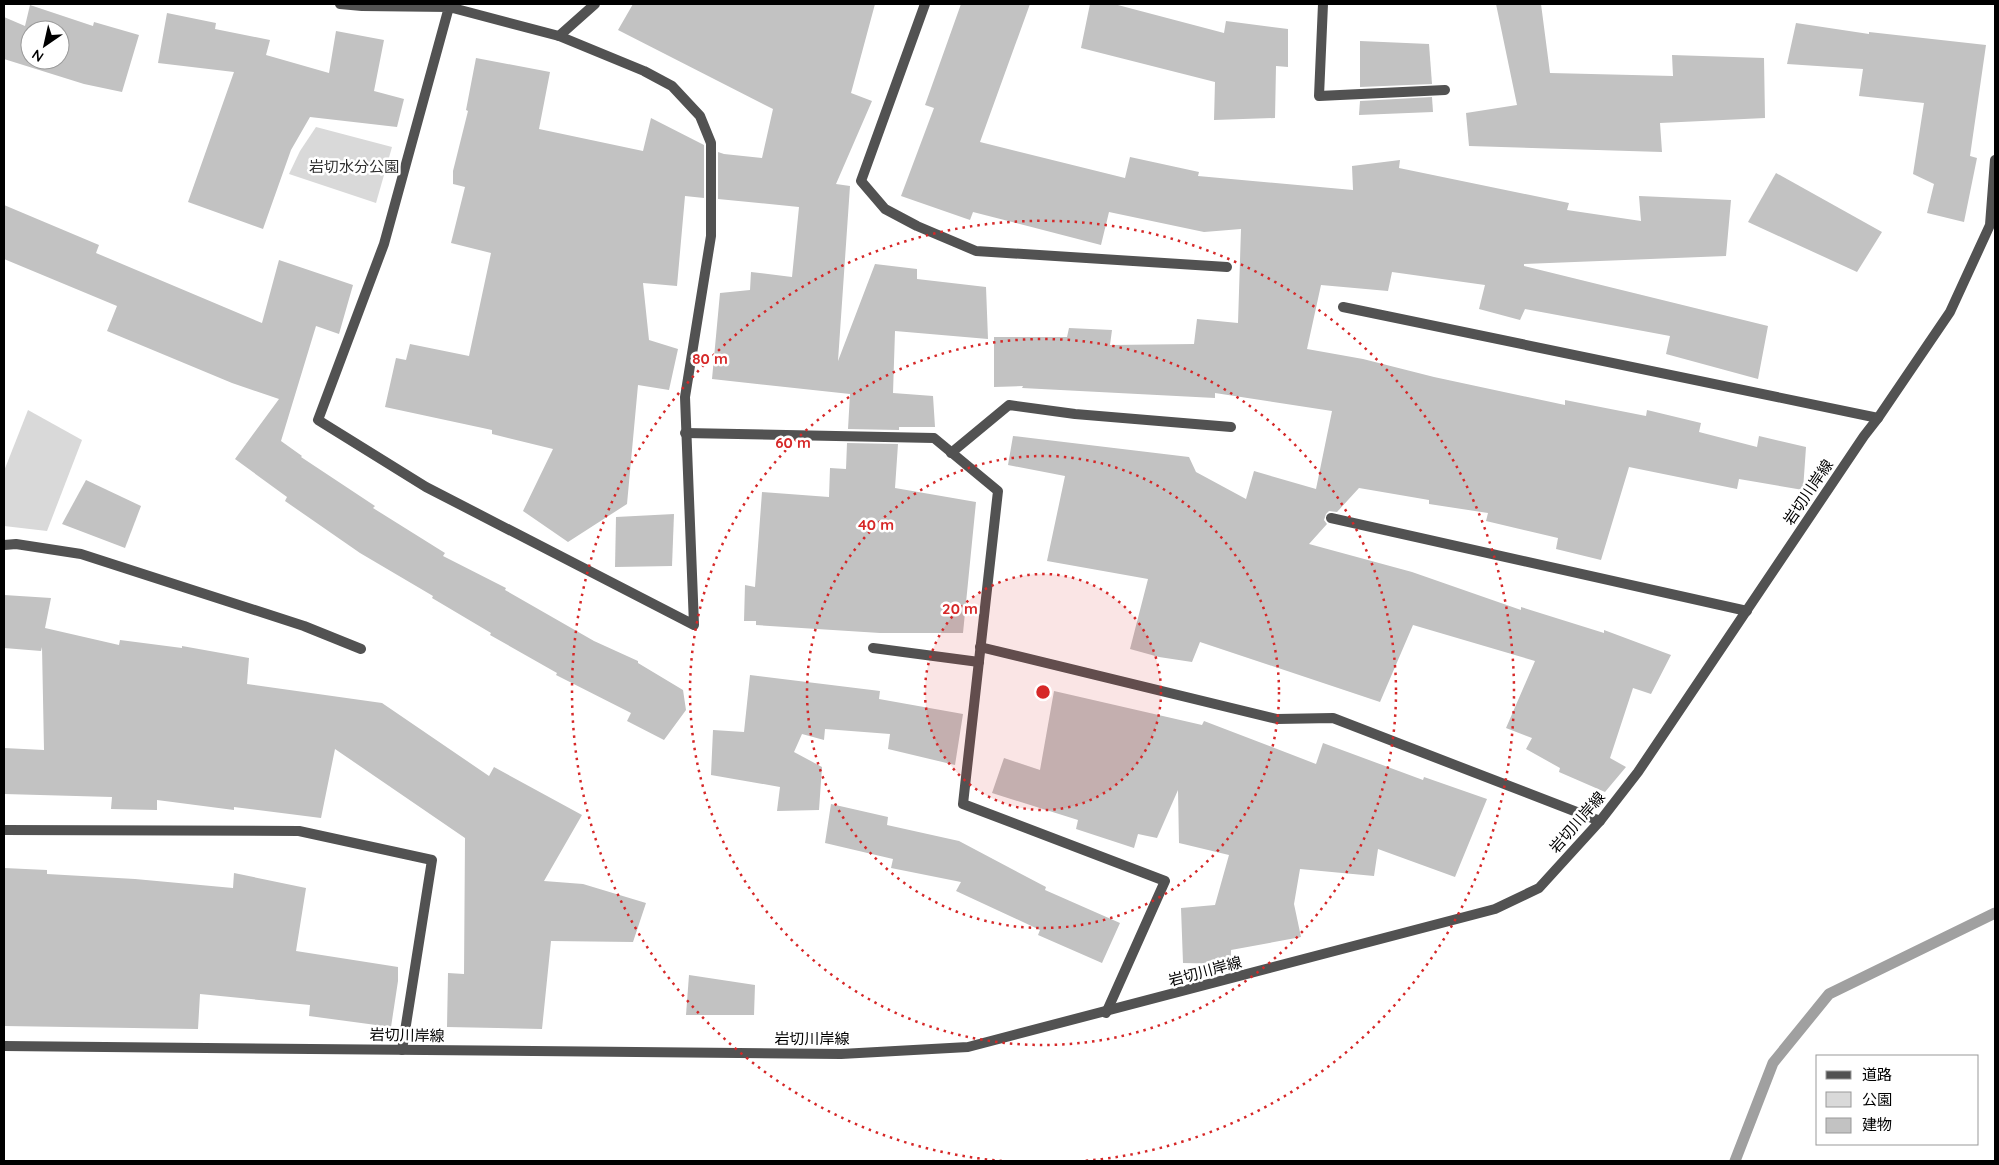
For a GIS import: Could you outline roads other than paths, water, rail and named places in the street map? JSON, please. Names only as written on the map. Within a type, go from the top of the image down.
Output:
[{"type":"street","points":[[340,4],[449,8],[559,36],[644,71],[672,86],[700,116],[711,144],[711,236],[685,397],[694,625],[426,487],[318,420],[384,244],[449,8]]},
{"type":"street","points":[[559,36],[595,4]]},
{"type":"street","points":[[925,4],[861,181],[885,209],[916,226],[976,251],[1227,267]]},
{"type":"street","points":[[1323,4],[1319,96],[1445,90]]},
{"type":"street","name":"岩切川岸線","points":[[4,1046],[841,1054],[968,1048],[1495,909],[1539,888],[1600,821],[1638,772],[1864,436],[1950,312],[1990,225],[1995,160]]},
{"type":"street","points":[[1343,307],[1878,418]]},
{"type":"street","points":[[951,453],[1009,405],[1075,414],[1231,427]]},
{"type":"street","points":[[685,433],[934,438],[998,491],[963,804],[1165,881],[1106,1013]]},
{"type":"street","points":[[1331,518],[1747,611]]},
{"type":"street","points":[[4,545],[16,544],[81,554],[304,626],[361,649]]},
{"type":"street","points":[[980,647],[1277,720],[1333,718],[1600,821]]},
{"type":"street","points":[[873,648],[979,662]]},
{"type":"street","points":[[4,830],[298,831],[432,860],[402,1050]]},
{"type":"waterway","points":[[1735,1161],[1773,1063],[1829,994],[1995,913]]},
{"type":"park label","name":"岩切水分公園","points":[[354,166]]}]
